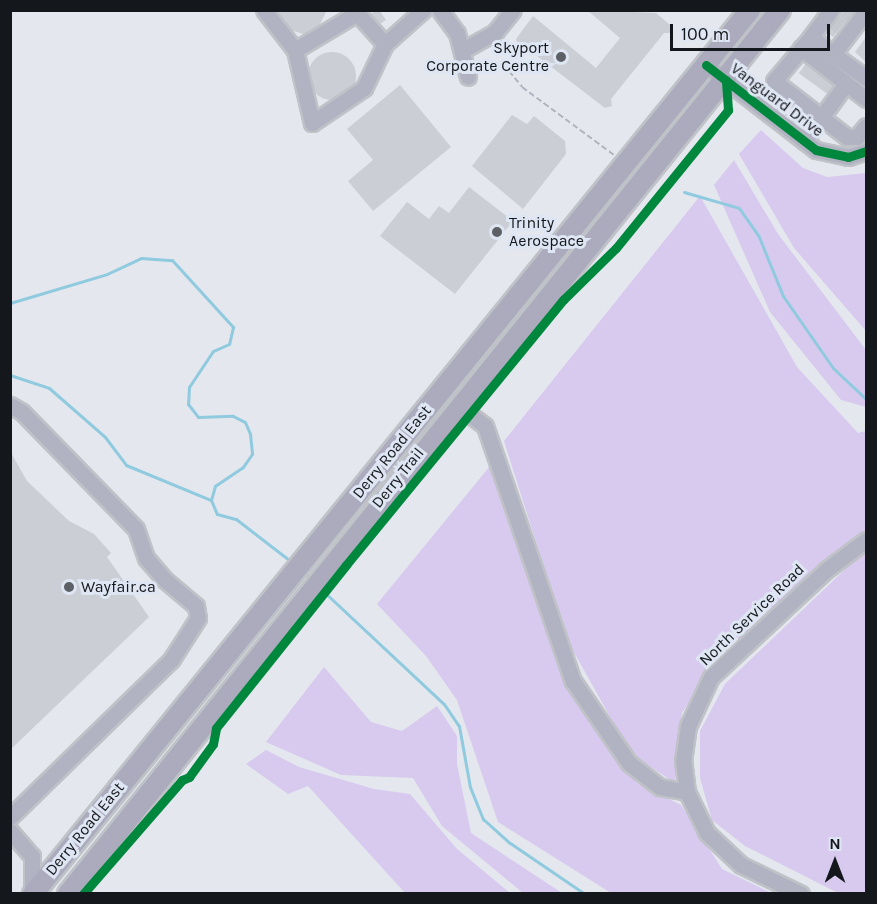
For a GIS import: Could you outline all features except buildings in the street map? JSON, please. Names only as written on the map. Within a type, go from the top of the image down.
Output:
[{"type":"main road","name":"Derry Road East","points":[[33,894],[750,10]]},
{"type":"main road","name":"Derry Road East","points":[[68,894],[726,80],[780,10]]},
{"type":"street","points":[[264,10],[295,50],[312,123],[364,88],[385,44],[423,10]]},
{"type":"street","points":[[440,10],[457,33],[468,77]]},
{"type":"street","points":[[463,50],[495,32],[513,10]]},
{"type":"street","points":[[295,50],[357,11],[385,44]]},
{"type":"street","points":[[849,17],[806,43],[774,81],[847,137],[857,136],[867,126]]},
{"type":"street","points":[[833,54],[849,17]]},
{"type":"street","points":[[806,43],[833,54],[867,78]]},
{"type":"street","points":[[806,43],[848,89],[854,100],[867,109]]},
{"type":"street","name":"Vanguard Drive","points":[[706,65],[804,141],[830,155],[848,157],[867,151]]},
{"type":"street","points":[[848,89],[867,99]]},
{"type":"street","points":[[804,141],[820,118],[848,89]]},
{"type":"street","points":[[10,405],[22,412],[136,529],[146,558],[165,580],[196,606],[198,618],[171,660],[10,817]]},
{"type":"street","points":[[460,407],[485,426],[573,681],[629,763],[660,787],[687,792]]},
{"type":"street","name":"North Service Road","points":[[801,894],[741,865],[707,833],[687,792],[683,761],[688,726],[711,677],[826,570],[867,540]]},
{"type":"street","points":[[10,831],[32,856],[33,894]]},
{"type":"path","points":[[468,77],[503,64],[522,87],[614,155]]},
{"type":"shaded area","points":[[761,130],[803,168],[827,177],[866,173],[866,331],[794,248],[739,154]]},
{"type":"shaded area","points":[[734,160],[778,234],[866,350],[866,407],[841,400],[770,312],[714,185]]},
{"type":"shaded area","points":[[700,196],[797,367],[858,433],[866,431],[866,531],[758,620],[706,676],[682,713],[675,783],[631,754],[567,640],[504,441]]},
{"type":"shaded area","points":[[490,466],[559,670],[603,739],[637,783],[681,805],[722,869],[771,893],[611,893],[498,822],[457,700],[426,656],[377,604]]},
{"type":"shaded area","points":[[866,553],[866,893],[838,893],[745,846],[712,820],[700,778],[700,731],[725,684],[858,557]]},
{"type":"shaded area","points":[[324,667],[371,722],[402,731],[437,706],[457,736],[457,764],[471,833],[562,893],[523,893],[442,826],[413,778],[341,775],[266,742]]},
{"type":"shaded area","points":[[266,750],[299,767],[374,789],[410,794],[457,849],[510,893],[405,893],[308,786],[288,794],[246,764]]},
{"type":"waterway","points":[[684,192],[739,208],[759,237],[783,296],[833,368],[866,399]]},
{"type":"waterway","points":[[10,303],[107,274],[141,258],[172,260],[233,327],[229,344],[213,351],[189,387],[188,404],[198,417],[233,416],[245,422],[250,434],[252,454],[243,467],[215,486],[211,500],[217,514],[236,519],[293,563]]},
{"type":"waterway","points":[[10,375],[49,388],[105,437],[126,465],[211,500]]},
{"type":"waterway","points":[[302,571],[313,581]]},
{"type":"waterway","points":[[322,590],[444,704],[459,726],[470,787],[483,819],[510,843],[585,894]]},
{"type":"tunnel","points":[[845,10],[851,15]]},
{"type":"tunnel","points":[[830,18],[841,27]]},
{"type":"cycle path","points":[[706,65],[816,150],[848,157],[866,151]]},
{"type":"cycle path","name":"Derry Trail","points":[[83,894],[182,780],[189,777],[213,744],[216,728],[346,565],[563,300],[616,248],[728,110],[726,80]]},
{"type":"place","name":"Skyport Corporate Centre","points":[[561,57]]},
{"type":"place","name":"Trinity Aerospace","points":[[497,232]]},
{"type":"place","name":"Wayfair.ca","points":[[69,587]]}]
